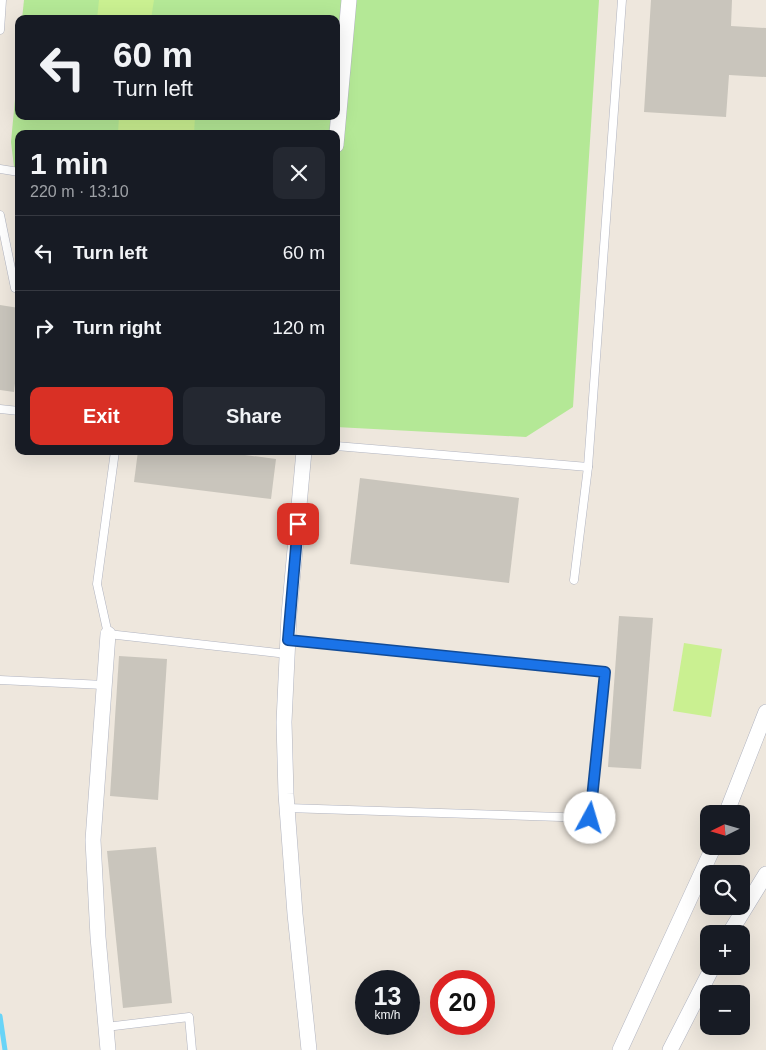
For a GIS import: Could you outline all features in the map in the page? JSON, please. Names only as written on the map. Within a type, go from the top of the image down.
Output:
[{"type":"street","points":[[340,100],[349,0]]},
{"type":"street","points":[[304,455],[288,647],[284,722],[287,808],[295,914],[309,1050]]},
{"type":"street","points":[[108,634],[93,840],[108,1050]]},
{"type":"street","points":[[730,805],[766,712]]},
{"type":"street","points":[[620,1050],[710,855]]},
{"type":"street","points":[[735,925],[766,874]]},
{"type":"street","points":[[670,1050],[708,975]]},
{"type":"lane","points":[[0,30],[2,0]]},
{"type":"lane","points":[[574,580],[588,467],[622,0]]},
{"type":"lane","points":[[0,169],[15,171]]},
{"type":"lane","points":[[0,215],[15,288]]},
{"type":"lane","points":[[0,409],[15,411]]},
{"type":"lane","points":[[340,446],[588,467]]},
{"type":"lane","points":[[114,455],[97,584],[108,634],[605,672],[590,818],[287,808]]},
{"type":"lane","points":[[0,680],[104,685]]},
{"type":"lane","points":[[106,1027],[189,1017],[192,1050]]},
{"type":"green space","points":[[24,0],[599,0],[573,407],[526,437],[340,427],[340,130],[15,130],[15,175],[11,142],[15,99],[15,120],[340,120],[340,15],[22,15]]},
{"type":"green space","points":[[99,0],[154,0],[152,15],[97,15]]},
{"type":"green space","points":[[119,120],[195,120],[194,130],[118,130]]},
{"type":"green space","points":[[684,643],[722,649],[711,717],[673,711]]},
{"type":"building","points":[[651,0],[732,0],[731,26],[766,28],[766,77],[729,75],[726,117],[644,112]]},
{"type":"building","points":[[0,305],[15,307],[15,383],[14,392],[0,390]]},
{"type":"building","points":[[137,455],[246,455],[276,459],[271,499],[134,482]]},
{"type":"building","points":[[360,478],[519,498],[509,583],[350,564]]},
{"type":"building","points":[[619,616],[653,618],[641,769],[608,767]]},
{"type":"building","points":[[119,656],[167,659],[158,800],[110,796]]},
{"type":"building","points":[[156,847],[172,1003],[123,1008],[107,851]]},
{"type":"waterway","points":[[0,1016],[5,1050]]},
{"type":"route","points":[[298,524],[288,640],[605,672],[590,818]]}]
